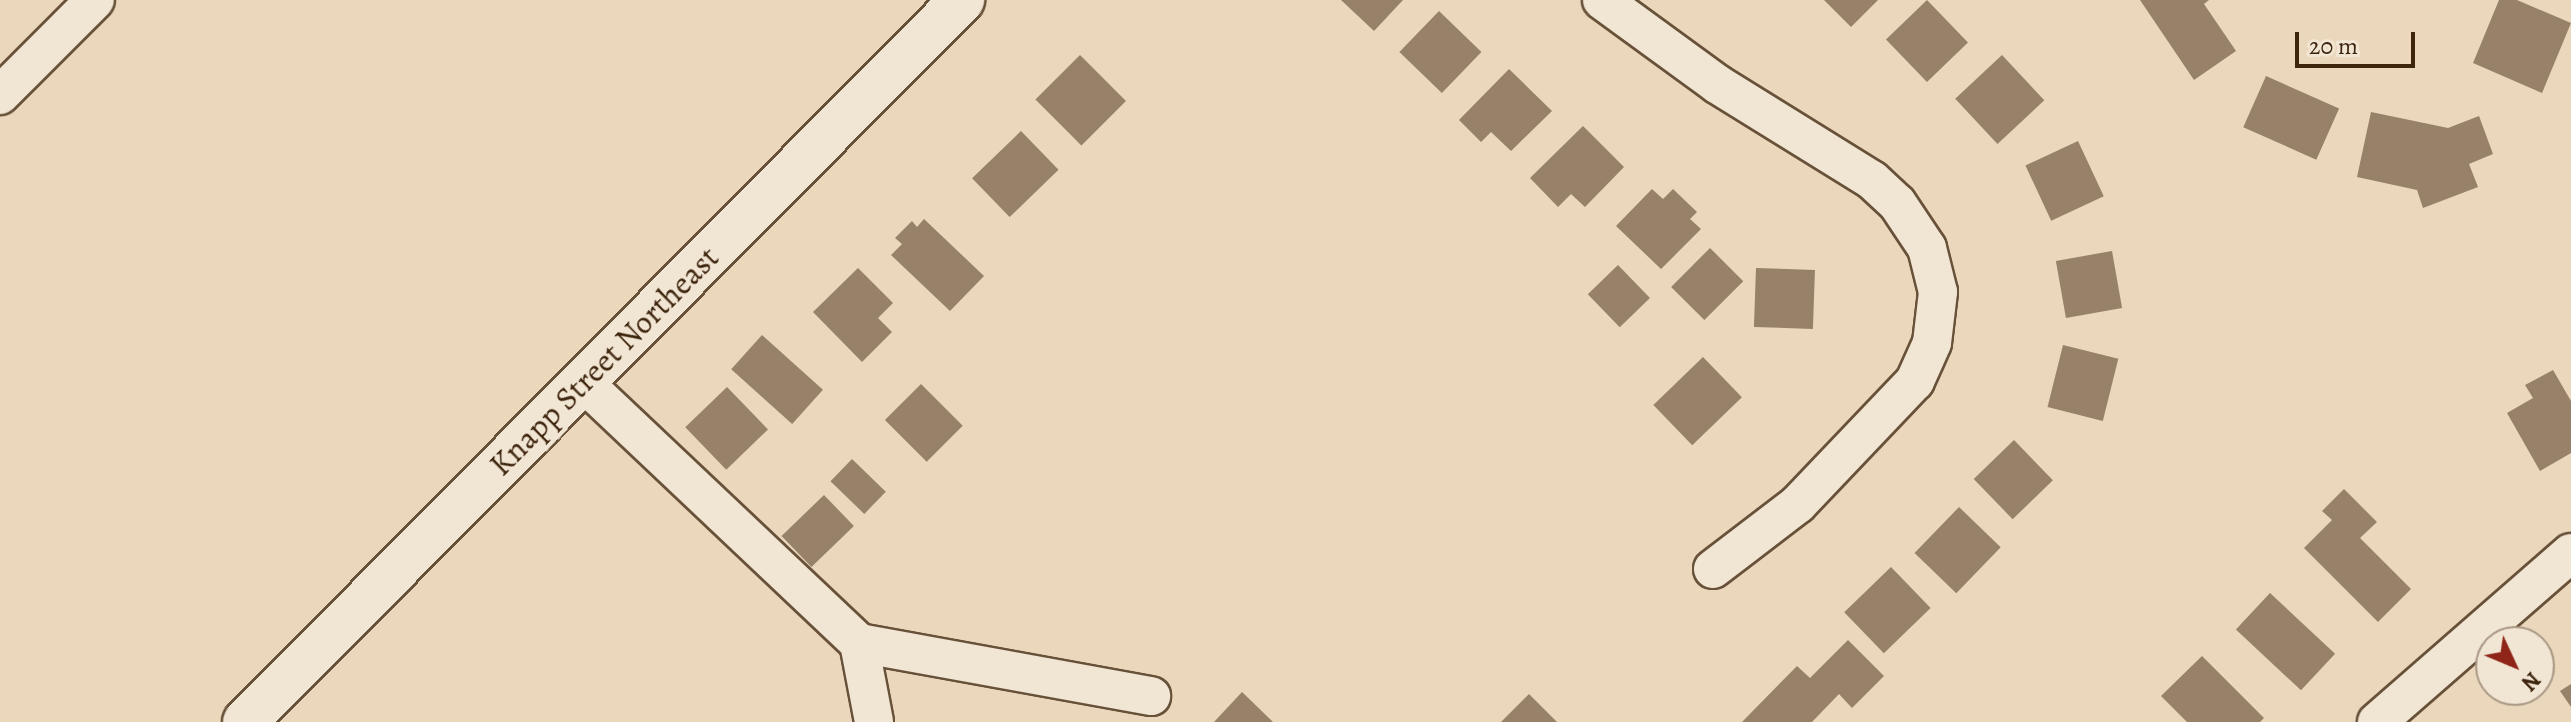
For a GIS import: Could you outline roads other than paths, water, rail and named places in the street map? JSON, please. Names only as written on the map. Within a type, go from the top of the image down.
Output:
[{"type":"street","points":[[0,95],[95,0]]},
{"type":"street","name":"Knapp Street Northeast","points":[[245,722],[962,0]]},
{"type":"street","points":[[1602,0],[1717,84],[1872,180],[1897,203],[1927,248],[1938,292],[1932,343],[1915,381],[1798,504],[1713,569]]},
{"type":"street","points":[[583,382],[859,643],[1151,696]]},
{"type":"street","points":[[2377,722],[2571,553]]},
{"type":"street","points":[[859,643],[874,722]]}]
